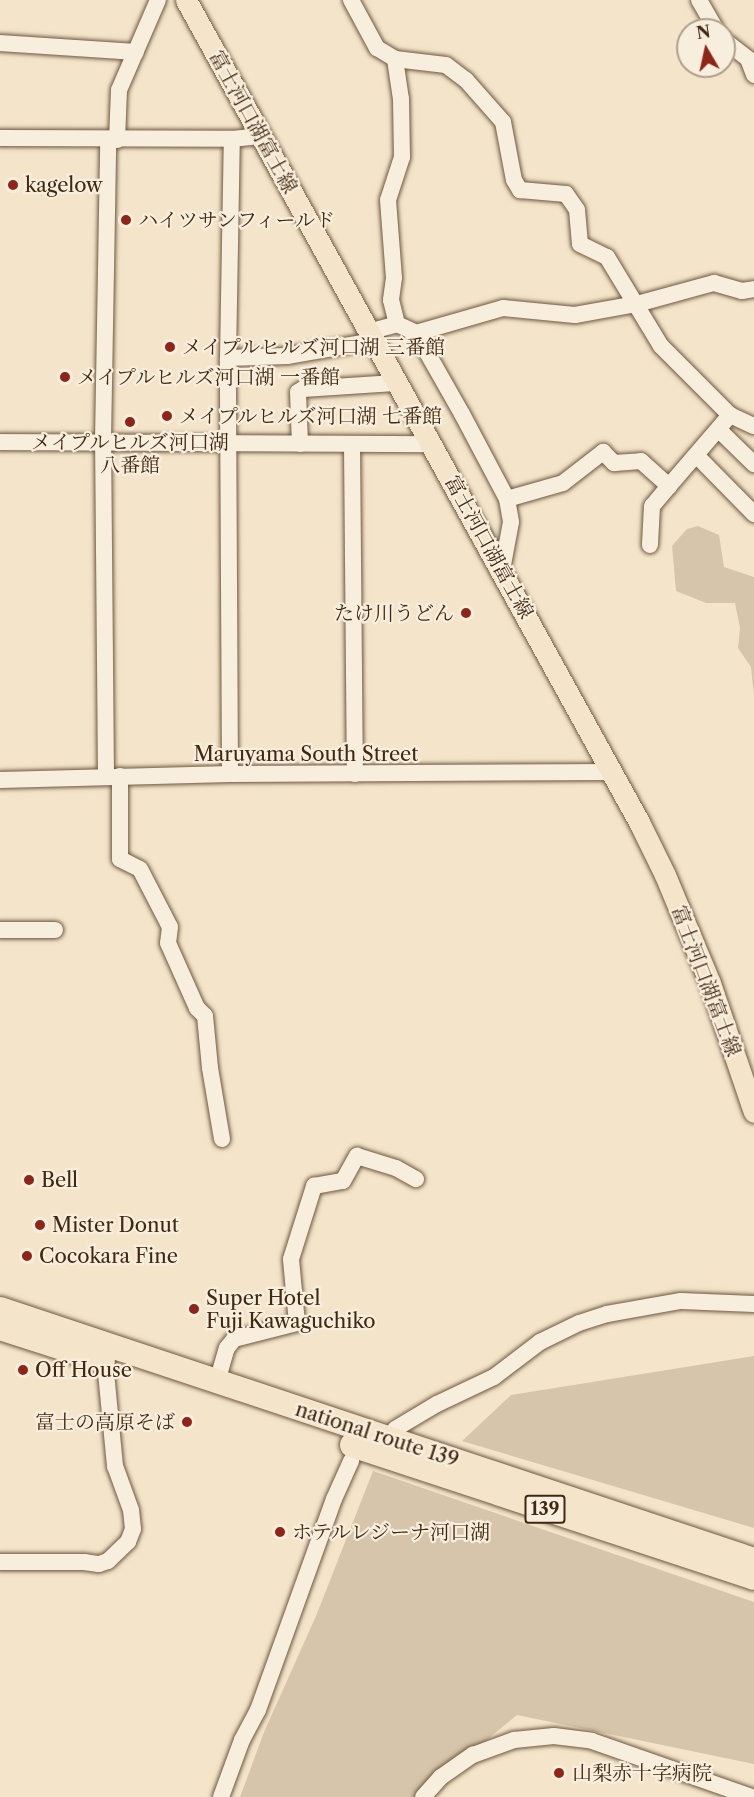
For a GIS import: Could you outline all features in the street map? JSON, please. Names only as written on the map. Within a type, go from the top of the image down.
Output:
[{"type":"highway","name":"national route 139","points":[[0,1309],[217,1382],[535,1496],[754,1578]]},
{"type":"highway","name":"national route 139","points":[[0,1328],[535,1496],[754,1560]]},
{"type":"highway","points":[[535,1496],[648,1510],[754,1546]]},
{"type":"highway","points":[[535,1496],[605,1545],[754,1593]]},
{"type":"main road","name":"富士河口湖富士線","points":[[186,0],[395,383],[502,570],[612,772],[665,875],[688,928],[754,1112]]},
{"type":"street","points":[[158,0],[119,90],[112,140],[103,441],[113,776],[120,859],[140,869],[170,927],[168,943],[197,1008],[205,1017],[210,1068],[222,1139]]},
{"type":"street","points":[[351,0],[377,48],[395,59],[446,65],[466,80],[503,122],[514,180],[520,190],[566,194],[577,210],[580,244],[607,257],[661,346],[730,415],[754,426]]},
{"type":"street","points":[[699,0],[709,18]]},
{"type":"street","points":[[0,43],[136,52]]},
{"type":"street","points":[[736,50],[748,59],[754,75]]},
{"type":"street","points":[[395,59],[404,144],[388,200],[394,278],[391,300],[397,324]]},
{"type":"street","points":[[0,138],[112,140],[231,139],[262,136]]},
{"type":"street","points":[[230,774],[228,358],[231,139]]},
{"type":"street","points":[[416,333],[504,308],[575,315],[637,304],[714,283],[742,291],[754,289]]},
{"type":"street","points":[[397,324],[416,333],[507,499],[511,522],[502,570]]},
{"type":"street","points":[[228,358],[287,356],[370,337],[397,324]]},
{"type":"street","points":[[300,444],[298,392],[303,389],[395,383]]},
{"type":"street","points":[[650,546],[652,506],[730,415]]},
{"type":"street","points":[[719,430],[754,464]]},
{"type":"street","points":[[0,441],[430,444]]},
{"type":"street","points":[[352,444],[355,774]]},
{"type":"street","points":[[507,499],[563,483],[603,452],[614,463],[641,461],[669,486]]},
{"type":"street","points":[[696,455],[754,514]]},
{"type":"street","name":"Maruyama South Street","points":[[0,780],[230,774],[612,772]]},
{"type":"street","points":[[0,930],[55,930]]},
{"type":"street","points":[[217,1382],[227,1348],[234,1339],[297,1323],[291,1259],[314,1186],[343,1181],[357,1156],[396,1168],[416,1179]]},
{"type":"street","points":[[395,1429],[437,1404],[494,1377],[540,1342],[579,1323],[607,1314],[681,1301],[754,1304]]},
{"type":"street","points":[[0,1562],[99,1564],[115,1556],[128,1542],[133,1529],[131,1510],[116,1466],[105,1362]]},
{"type":"street","points":[[221,1797],[242,1740],[258,1710],[334,1499],[351,1461]]},
{"type":"street","points":[[423,1797],[441,1777],[473,1755],[514,1740],[554,1736],[592,1741],[752,1797]]},
{"type":"shaded area","points":[[698,526],[719,535],[724,567],[754,577],[754,696],[751,667],[738,648],[740,628],[735,603],[706,603],[676,591],[672,546],[687,529]]},
{"type":"shaded area","points":[[754,1356],[754,1528],[462,1441],[511,1395]]},
{"type":"shaded area","points":[[373,1471],[754,1602],[754,1764],[517,1715],[417,1797],[240,1797],[264,1732],[316,1616]]},
{"type":"place","name":"kagelow","points":[[13,185]]},
{"type":"place","name":"ハイツサンフィールド","points":[[126,220]]},
{"type":"place","name":"メイプルヒルズ河口湖 三番館","points":[[170,347]]},
{"type":"place","name":"メイプルヒルズ河口湖 一番館","points":[[65,377]]},
{"type":"place","name":"メイプルヒルズ河口湖 七番館","points":[[167,416]]},
{"type":"place","name":"メイプルヒルズ河口湖 八番館","points":[[130,422]]},
{"type":"place","name":"たけ川うどん","points":[[466,613]]},
{"type":"place","name":"Bell","points":[[29,1180]]},
{"type":"place","name":"Mister Donut","points":[[40,1225]]},
{"type":"place","name":"Cocokara Fine","points":[[27,1256]]},
{"type":"place","name":"Super Hotel Fuji Kawaguchiko","points":[[194,1309]]},
{"type":"place","name":"Off House","points":[[23,1370]]},
{"type":"place","name":"富士の高原そば","points":[[187,1422]]},
{"type":"place","name":"ホテルレジーナ河口湖","points":[[280,1532]]},
{"type":"place","name":"山梨赤十字病院","points":[[559,1773]]}]
